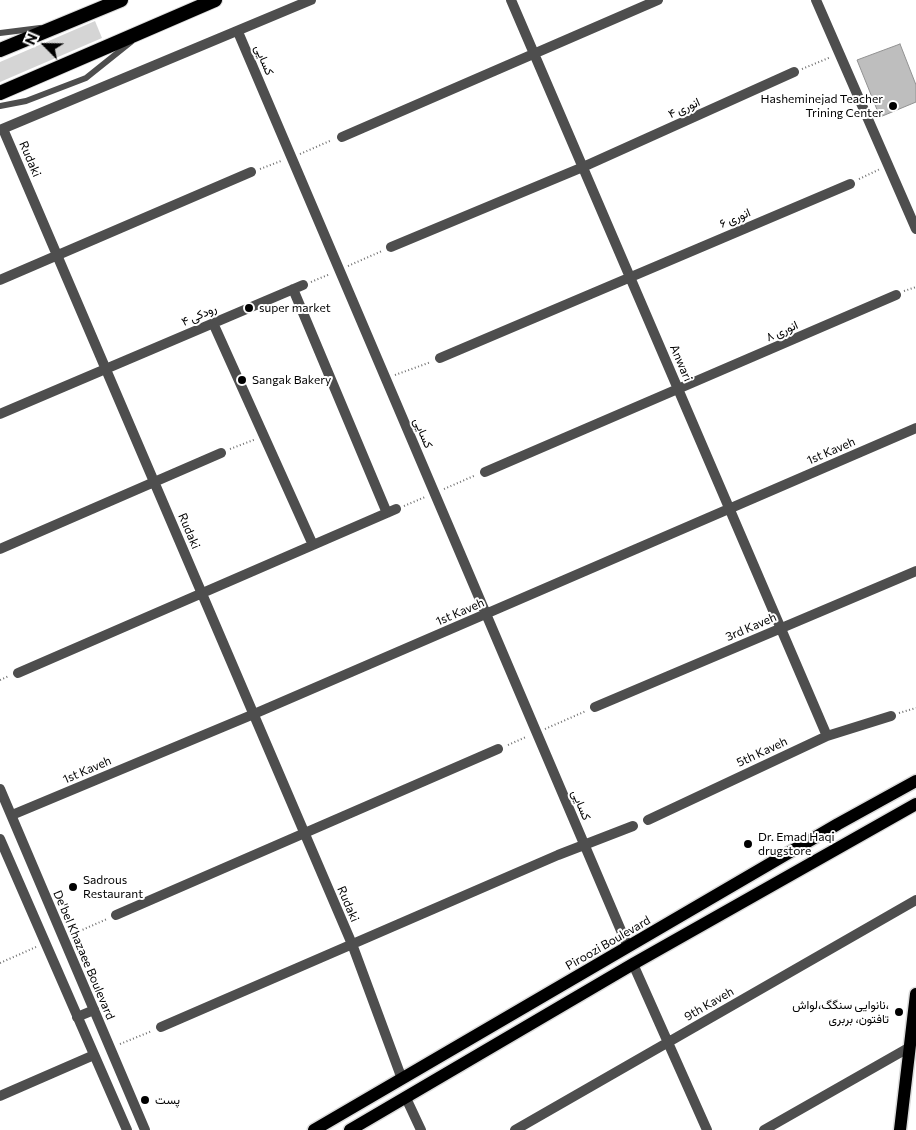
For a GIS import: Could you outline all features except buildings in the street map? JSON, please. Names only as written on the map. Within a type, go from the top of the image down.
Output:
[{"type":"highway","points":[[0,50],[121,0]]},
{"type":"highway","points":[[0,93],[215,0]]},
{"type":"main road","name":"Piroozi Boulevard","points":[[314,1130],[838,824],[916,781]]},
{"type":"main road","points":[[350,1130],[633,964],[916,804]]},
{"type":"main road","points":[[900,813],[916,817]]},
{"type":"main road","points":[[900,1130],[916,994]]},
{"type":"street","points":[[2,129],[311,0]]},
{"type":"street","name":"Anwari","points":[[511,0],[827,736]]},
{"type":"street","points":[[342,137],[533,52],[658,0]]},
{"type":"street","points":[[816,0],[916,229]]},
{"type":"street","name":"کسایی","points":[[238,32],[628,947]]},
{"type":"street","name":"انوری ۴","points":[[391,247],[583,167],[794,72]]},
{"type":"street","name":"Rudaki","points":[[2,129],[352,944],[402,1079]]},
{"type":"street","points":[[0,280],[251,172]]},
{"type":"street","name":"انوری ۶","points":[[440,358],[850,184]]},
{"type":"street","name":"رودکی ۴","points":[[0,414],[298,287],[392,511],[313,545]]},
{"type":"street","name":"انوری ۸","points":[[485,472],[896,295]]},
{"type":"street","points":[[18,673],[313,545],[213,324]]},
{"type":"street","name":"1st Kaveh","points":[[12,816],[254,714],[916,428]]},
{"type":"street","points":[[0,549],[221,453]]},
{"type":"street","name":"3rd Kaveh","points":[[595,707],[916,571]]},
{"type":"street","name":"5th Kaveh","points":[[648,820],[827,736],[891,716]]},
{"type":"street","points":[[116,915],[498,749]]},
{"type":"street","name":"De'bel Khazaee Boulevard","points":[[0,790],[145,1130]]},
{"type":"street","points":[[161,1027],[584,844],[633,826]]},
{"type":"street","points":[[0,839],[127,1130]]},
{"type":"street","name":"9th Kaveh","points":[[515,1130],[916,900]]},
{"type":"street","points":[[633,964],[707,1130]]},
{"type":"street","points":[[77,1017],[94,1010]]},
{"type":"street","points":[[764,1130],[910,1047]]},
{"type":"street","points":[[0,1096],[94,1055]]},
{"type":"street","points":[[406,1098],[421,1130]]},
{"type":"lane","points":[[0,33],[57,26]]},
{"type":"lane","points":[[0,106],[26,101],[86,78],[146,30]]},
{"type":"path","points":[[794,72],[840,54]]},
{"type":"path","points":[[850,184],[888,164]]},
{"type":"path","points":[[386,379],[440,358]]},
{"type":"path","points":[[221,453],[264,436]]},
{"type":"path","points":[[891,716],[916,708]]},
{"type":"path","points":[[64,938],[116,915]]},
{"type":"path","points":[[0,963],[45,943]]},
{"type":"path","points":[[111,1048],[161,1027]]},
{"type":"shaded area","points":[[95,21],[102,38],[0,82],[0,62]]},
{"type":"place","name":"Hasheminejad Teacher Trining Center","points":[[893,106]]},
{"type":"place","name":"super market","points":[[249,308]]},
{"type":"place","name":"Sangak Bakery","points":[[242,380]]},
{"type":"place","name":"Dr. Emad Haqi drugstore","points":[[748,844]]},
{"type":"place","name":"Sadrous Restaurant","points":[[73,887]]},
{"type":"place","name":"نانوایی سنگگ،لواش، تافتون، بربری","points":[[899,1012]]},
{"type":"place","name":"پست","points":[[145,1100]]}]
